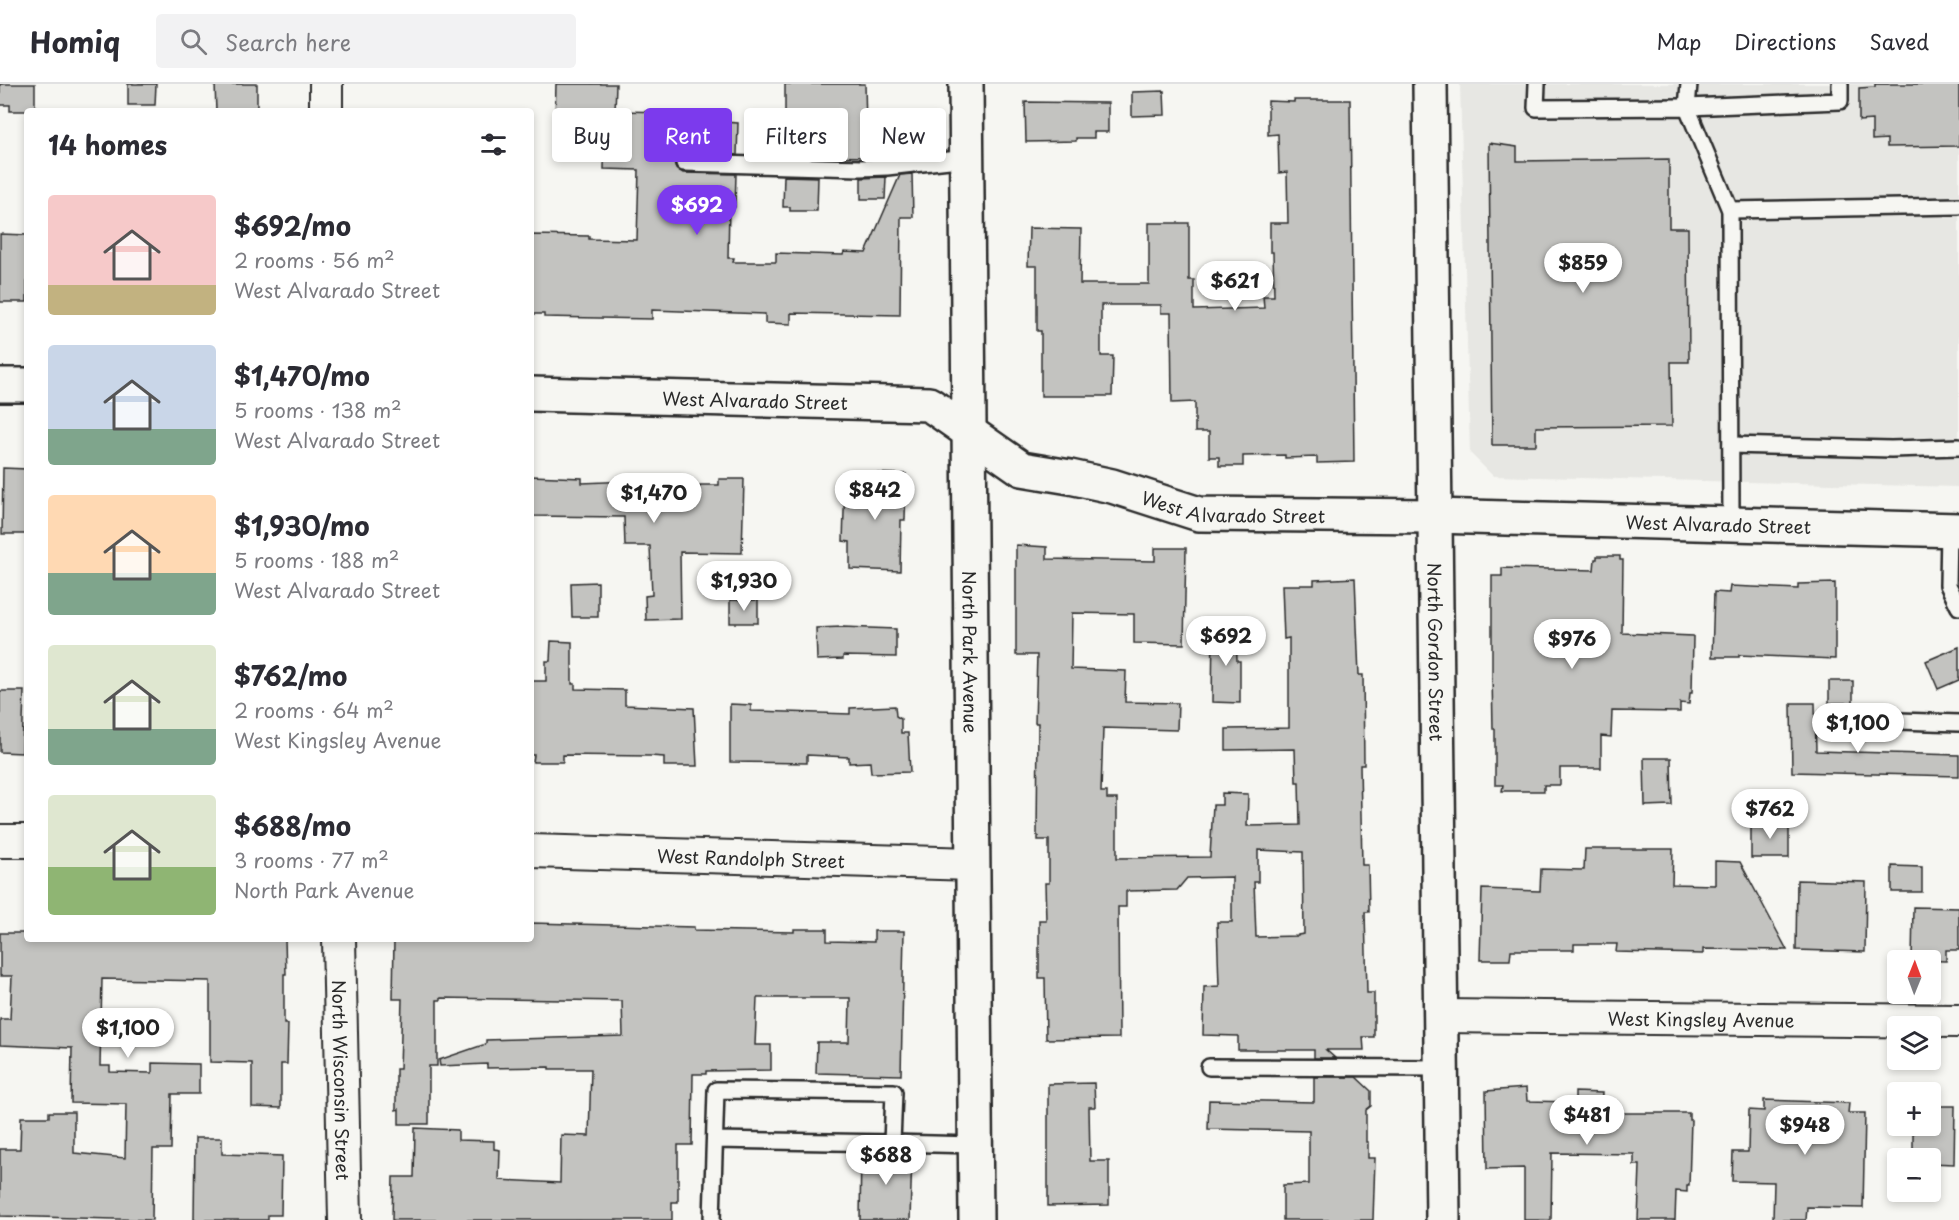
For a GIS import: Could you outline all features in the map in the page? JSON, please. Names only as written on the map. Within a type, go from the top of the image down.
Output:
[{"type":"street","points":[[326,84],[326,108]]},
{"type":"street","name":"North Park Avenue","points":[[966,84],[976,1220]]},
{"type":"street","name":"North Gordon Street","points":[[1430,84],[1443,1220]]},
{"type":"street","points":[[0,385],[24,385]]},
{"type":"street","name":"West Alvarado Street","points":[[534,394],[929,404],[1022,469],[1112,486],[1199,514],[1434,516],[1954,530]]},
{"type":"street","points":[[0,841],[24,841]]},
{"type":"street","name":"West Randolph Street","points":[[534,851],[973,864]]},
{"type":"street","name":"North Wisconsin Street","points":[[339,942],[345,1220]]},
{"type":"street","name":"West Kingsley Avenue","points":[[1441,1016],[1959,1022]]},
{"type":"lane","points":[[1537,84],[1536,108],[1840,101],[1840,84]]},
{"type":"lane","points":[[1689,84],[1688,106],[1730,210],[1731,523]]},
{"type":"lane","points":[[684,163],[860,168],[967,158]]},
{"type":"lane","points":[[1730,210],[1959,206]]},
{"type":"lane","points":[[1731,445],[1892,449],[1959,447]]},
{"type":"lane","points":[[1954,530],[1948,585],[1959,607]]},
{"type":"lane","points":[[1839,719],[1959,723]]},
{"type":"lane","points":[[1209,1067],[1441,1068]]},
{"type":"lane","points":[[712,1220],[716,1090],[894,1092],[892,1143]]},
{"type":"lane","points":[[715,1140],[975,1145]]},
{"type":"shaded area","points":[[1460,84],[1959,84],[1959,487],[1493,476],[1470,453]]},
{"type":"building","points":[[0,84],[35,84],[35,108],[10,111],[10,105],[0,105]]},
{"type":"building","points":[[128,84],[156,84],[155,105],[128,105]]},
{"type":"building","points":[[215,84],[257,84],[257,108],[216,108]]},
{"type":"building","points":[[556,84],[616,84],[615,108],[555,108]]},
{"type":"building","points":[[785,84],[865,84],[866,108],[860,108],[860,157],[848,157],[848,108],[785,108]]},
{"type":"building","points":[[1875,84],[1959,84],[1959,146],[1887,147],[1887,139],[1872,140],[1872,120],[1859,121],[1859,88],[1875,87]]},
{"type":"building","points":[[1164,91],[1165,115],[1132,116],[1132,92]]},
{"type":"building","points":[[1294,100],[1350,100],[1354,462],[1317,463],[1317,457],[1285,458],[1285,455],[1243,456],[1243,466],[1219,466],[1219,457],[1209,457],[1209,432],[1195,432],[1195,402],[1172,403],[1171,313],[1161,313],[1161,305],[1101,305],[1101,356],[1113,356],[1112,396],[1041,396],[1041,331],[1037,331],[1037,266],[1028,266],[1029,228],[1081,229],[1080,284],[1149,284],[1149,223],[1189,223],[1189,280],[1194,280],[1194,310],[1264,308],[1263,296],[1274,296],[1270,223],[1288,223],[1287,172],[1279,173],[1278,134],[1268,135],[1268,101],[1294,102]]},
{"type":"building","points":[[1025,102],[1108,103],[1108,132],[1094,132],[1094,138],[1076,138],[1076,141],[1026,142]]},
{"type":"building","points":[[632,111],[644,111],[644,162],[674,162],[676,168],[683,173],[736,174],[735,207],[729,207],[728,258],[734,258],[733,262],[776,262],[776,253],[843,255],[844,252],[866,253],[900,175],[912,174],[913,217],[901,217],[900,315],[791,313],[791,324],[765,323],[765,314],[652,310],[652,319],[544,317],[544,314],[534,314],[534,235],[637,240],[639,170],[604,169],[604,162],[632,162]]},
{"type":"building","points":[[732,123],[738,123],[737,155],[732,155]]},
{"type":"building","points":[[1489,143],[1517,147],[1517,161],[1669,159],[1669,228],[1688,228],[1689,362],[1671,362],[1672,426],[1536,427],[1536,445],[1492,445]]},
{"type":"building","points":[[784,176],[818,177],[817,211],[790,211],[790,207],[783,207]]},
{"type":"building","points":[[886,177],[885,199],[861,199],[861,178]]},
{"type":"building","points":[[0,234],[24,235],[24,302],[0,302]]},
{"type":"building","points":[[3,468],[24,469],[24,534],[2,534]]},
{"type":"building","points":[[860,473],[906,474],[905,520],[901,520],[900,571],[850,569],[850,542],[843,541],[845,483],[860,483]]},
{"type":"building","points":[[534,476],[582,478],[582,483],[630,481],[629,489],[700,487],[700,485],[719,485],[719,479],[744,479],[742,553],[680,552],[681,619],[646,620],[645,596],[652,595],[650,546],[625,546],[624,517],[534,516]]},
{"type":"building","points":[[1016,545],[1047,547],[1047,559],[1155,561],[1155,548],[1186,548],[1184,644],[1134,643],[1134,614],[1072,613],[1071,669],[1126,671],[1125,702],[1178,703],[1177,730],[1103,728],[1101,792],[1107,792],[1107,799],[1117,799],[1117,858],[1210,857],[1213,805],[1222,805],[1222,793],[1248,794],[1247,826],[1300,825],[1299,782],[1296,782],[1295,749],[1226,750],[1226,729],[1289,728],[1289,638],[1284,639],[1282,585],[1314,585],[1314,580],[1355,578],[1359,675],[1363,675],[1364,765],[1360,765],[1362,865],[1368,865],[1369,912],[1365,912],[1367,993],[1374,993],[1374,1037],[1363,1037],[1364,1050],[1326,1050],[1335,1058],[1314,1058],[1314,1050],[1238,1050],[1238,1036],[1203,1035],[1204,987],[1219,986],[1217,922],[1232,922],[1232,877],[1187,878],[1177,890],[1126,891],[1126,907],[1118,907],[1119,1038],[1046,1039],[1045,978],[1039,978],[1039,920],[1046,920],[1045,883],[1049,883],[1049,840],[1038,840],[1037,836],[1038,723],[1035,723],[1037,655],[1016,655]],"holes":[[[1258,850],[1303,852],[1304,934],[1256,937],[1254,882],[1258,882]]]},
{"type":"building","points":[[1597,556],[1620,556],[1620,560],[1623,560],[1622,633],[1693,636],[1692,693],[1690,693],[1689,704],[1680,703],[1680,712],[1612,711],[1611,737],[1601,736],[1601,768],[1560,768],[1560,785],[1544,785],[1544,791],[1502,791],[1503,785],[1495,785],[1492,576],[1502,576],[1502,568],[1594,570]]},
{"type":"building","points":[[598,582],[598,617],[572,617],[571,583]]},
{"type":"building","points":[[1835,583],[1835,659],[1739,655],[1739,657],[1712,657],[1714,592],[1729,593],[1730,586],[1798,589],[1798,584]]},
{"type":"building","points":[[730,600],[758,600],[758,623],[730,623]]},
{"type":"building","points":[[1236,627],[1237,661],[1240,661],[1240,703],[1212,702],[1213,628]]},
{"type":"building","points":[[816,628],[896,629],[896,657],[843,656],[843,659],[817,660]]},
{"type":"building","points":[[551,641],[572,642],[572,684],[575,684],[575,689],[625,690],[625,705],[694,708],[697,766],[664,766],[664,757],[650,756],[563,755],[563,762],[534,762],[534,681],[546,681],[546,661],[550,661]]},
{"type":"building","points":[[1959,647],[1959,680],[1938,689],[1926,661]]},
{"type":"building","points":[[1829,681],[1853,681],[1853,703],[1829,703]]},
{"type":"building","points":[[0,691],[24,691],[22,753],[0,752]]},
{"type":"building","points":[[1791,703],[1815,703],[1816,751],[1959,755],[1959,776],[1792,772]]},
{"type":"building","points":[[730,704],[751,705],[751,711],[850,714],[850,708],[895,706],[896,716],[901,719],[901,733],[908,733],[910,772],[871,773],[870,762],[849,763],[849,757],[807,755],[807,763],[730,762]]},
{"type":"building","points":[[1644,758],[1671,758],[1672,805],[1645,806]]},
{"type":"building","points":[[1789,822],[1789,858],[1751,858],[1751,823]]},
{"type":"building","points":[[1585,849],[1673,849],[1672,884],[1715,885],[1715,861],[1740,862],[1787,950],[1703,949],[1703,954],[1616,952],[1617,944],[1574,944],[1574,950],[1511,950],[1510,960],[1480,960],[1482,889],[1540,891],[1541,869],[1584,870]]},
{"type":"building","points":[[1892,866],[1922,867],[1922,892],[1892,892]]},
{"type":"building","points":[[1797,880],[1866,882],[1865,952],[1796,950]]},
{"type":"building","points":[[1913,907],[1959,908],[1959,950],[1946,950],[1946,961],[1941,961],[1941,950],[1912,950]]},
{"type":"building","points":[[534,923],[694,927],[694,930],[794,932],[794,929],[827,929],[827,941],[874,942],[874,931],[904,931],[901,1075],[816,1073],[817,1042],[849,1042],[850,998],[757,998],[755,1045],[771,1045],[771,1070],[706,1071],[706,1074],[693,1074],[692,1145],[678,1145],[678,1202],[672,1202],[672,1220],[392,1220],[393,1177],[414,1177],[415,1128],[458,1130],[458,1140],[494,1141],[494,1149],[500,1150],[499,1180],[560,1183],[561,1135],[589,1136],[591,1069],[487,1068],[487,1064],[440,1066],[439,1060],[486,1044],[486,1040],[623,1036],[622,1001],[441,998],[437,1000],[437,1066],[429,1066],[429,1124],[399,1124],[399,1109],[396,1110],[396,1069],[400,1069],[402,999],[393,999],[394,942],[534,942]]},
{"type":"building","points":[[0,933],[24,933],[24,942],[285,942],[284,1024],[288,1024],[287,1064],[281,1064],[281,1108],[252,1107],[252,1063],[210,1062],[210,981],[102,979],[100,1066],[110,1066],[110,1072],[152,1073],[152,1063],[199,1064],[199,1094],[172,1094],[171,1149],[153,1149],[152,1220],[0,1216],[0,1149],[20,1149],[21,1117],[49,1117],[49,1112],[74,1112],[74,1153],[125,1158],[126,1104],[71,1103],[72,1048],[0,1045],[0,1019],[10,1019],[12,976],[0,976]]},
{"type":"building","points":[[1314,1077],[1356,1077],[1371,1091],[1371,1106],[1366,1110],[1366,1142],[1368,1142],[1368,1158],[1375,1158],[1373,1220],[1283,1220],[1283,1185],[1309,1184],[1309,1131],[1208,1129],[1209,1100],[1314,1102]]},
{"type":"building","points":[[1094,1083],[1095,1107],[1089,1107],[1090,1161],[1109,1161],[1109,1205],[1048,1206],[1048,1084]]},
{"type":"building","points":[[1526,1088],[1527,1101],[1575,1102],[1575,1092],[1602,1093],[1601,1103],[1615,1103],[1615,1113],[1689,1113],[1689,1120],[1691,1120],[1689,1185],[1687,1185],[1687,1192],[1676,1191],[1675,1220],[1638,1220],[1640,1165],[1634,1165],[1634,1154],[1552,1153],[1551,1220],[1524,1220],[1524,1168],[1487,1169],[1486,1091]]},
{"type":"building","points":[[1764,1100],[1849,1103],[1848,1113],[1865,1113],[1863,1208],[1807,1207],[1806,1220],[1773,1220],[1774,1182],[1732,1181],[1733,1152],[1748,1152],[1749,1110],[1764,1111]]},
{"type":"building","points":[[1941,1106],[1955,1106],[1954,1164],[1941,1163],[1941,1148],[1913,1148],[1913,1136],[1941,1136]]},
{"type":"building","points":[[195,1138],[222,1138],[222,1154],[282,1156],[281,1215],[268,1215],[268,1220],[194,1220]]},
{"type":"building","points":[[861,1152],[912,1153],[910,1220],[860,1220]]}]
